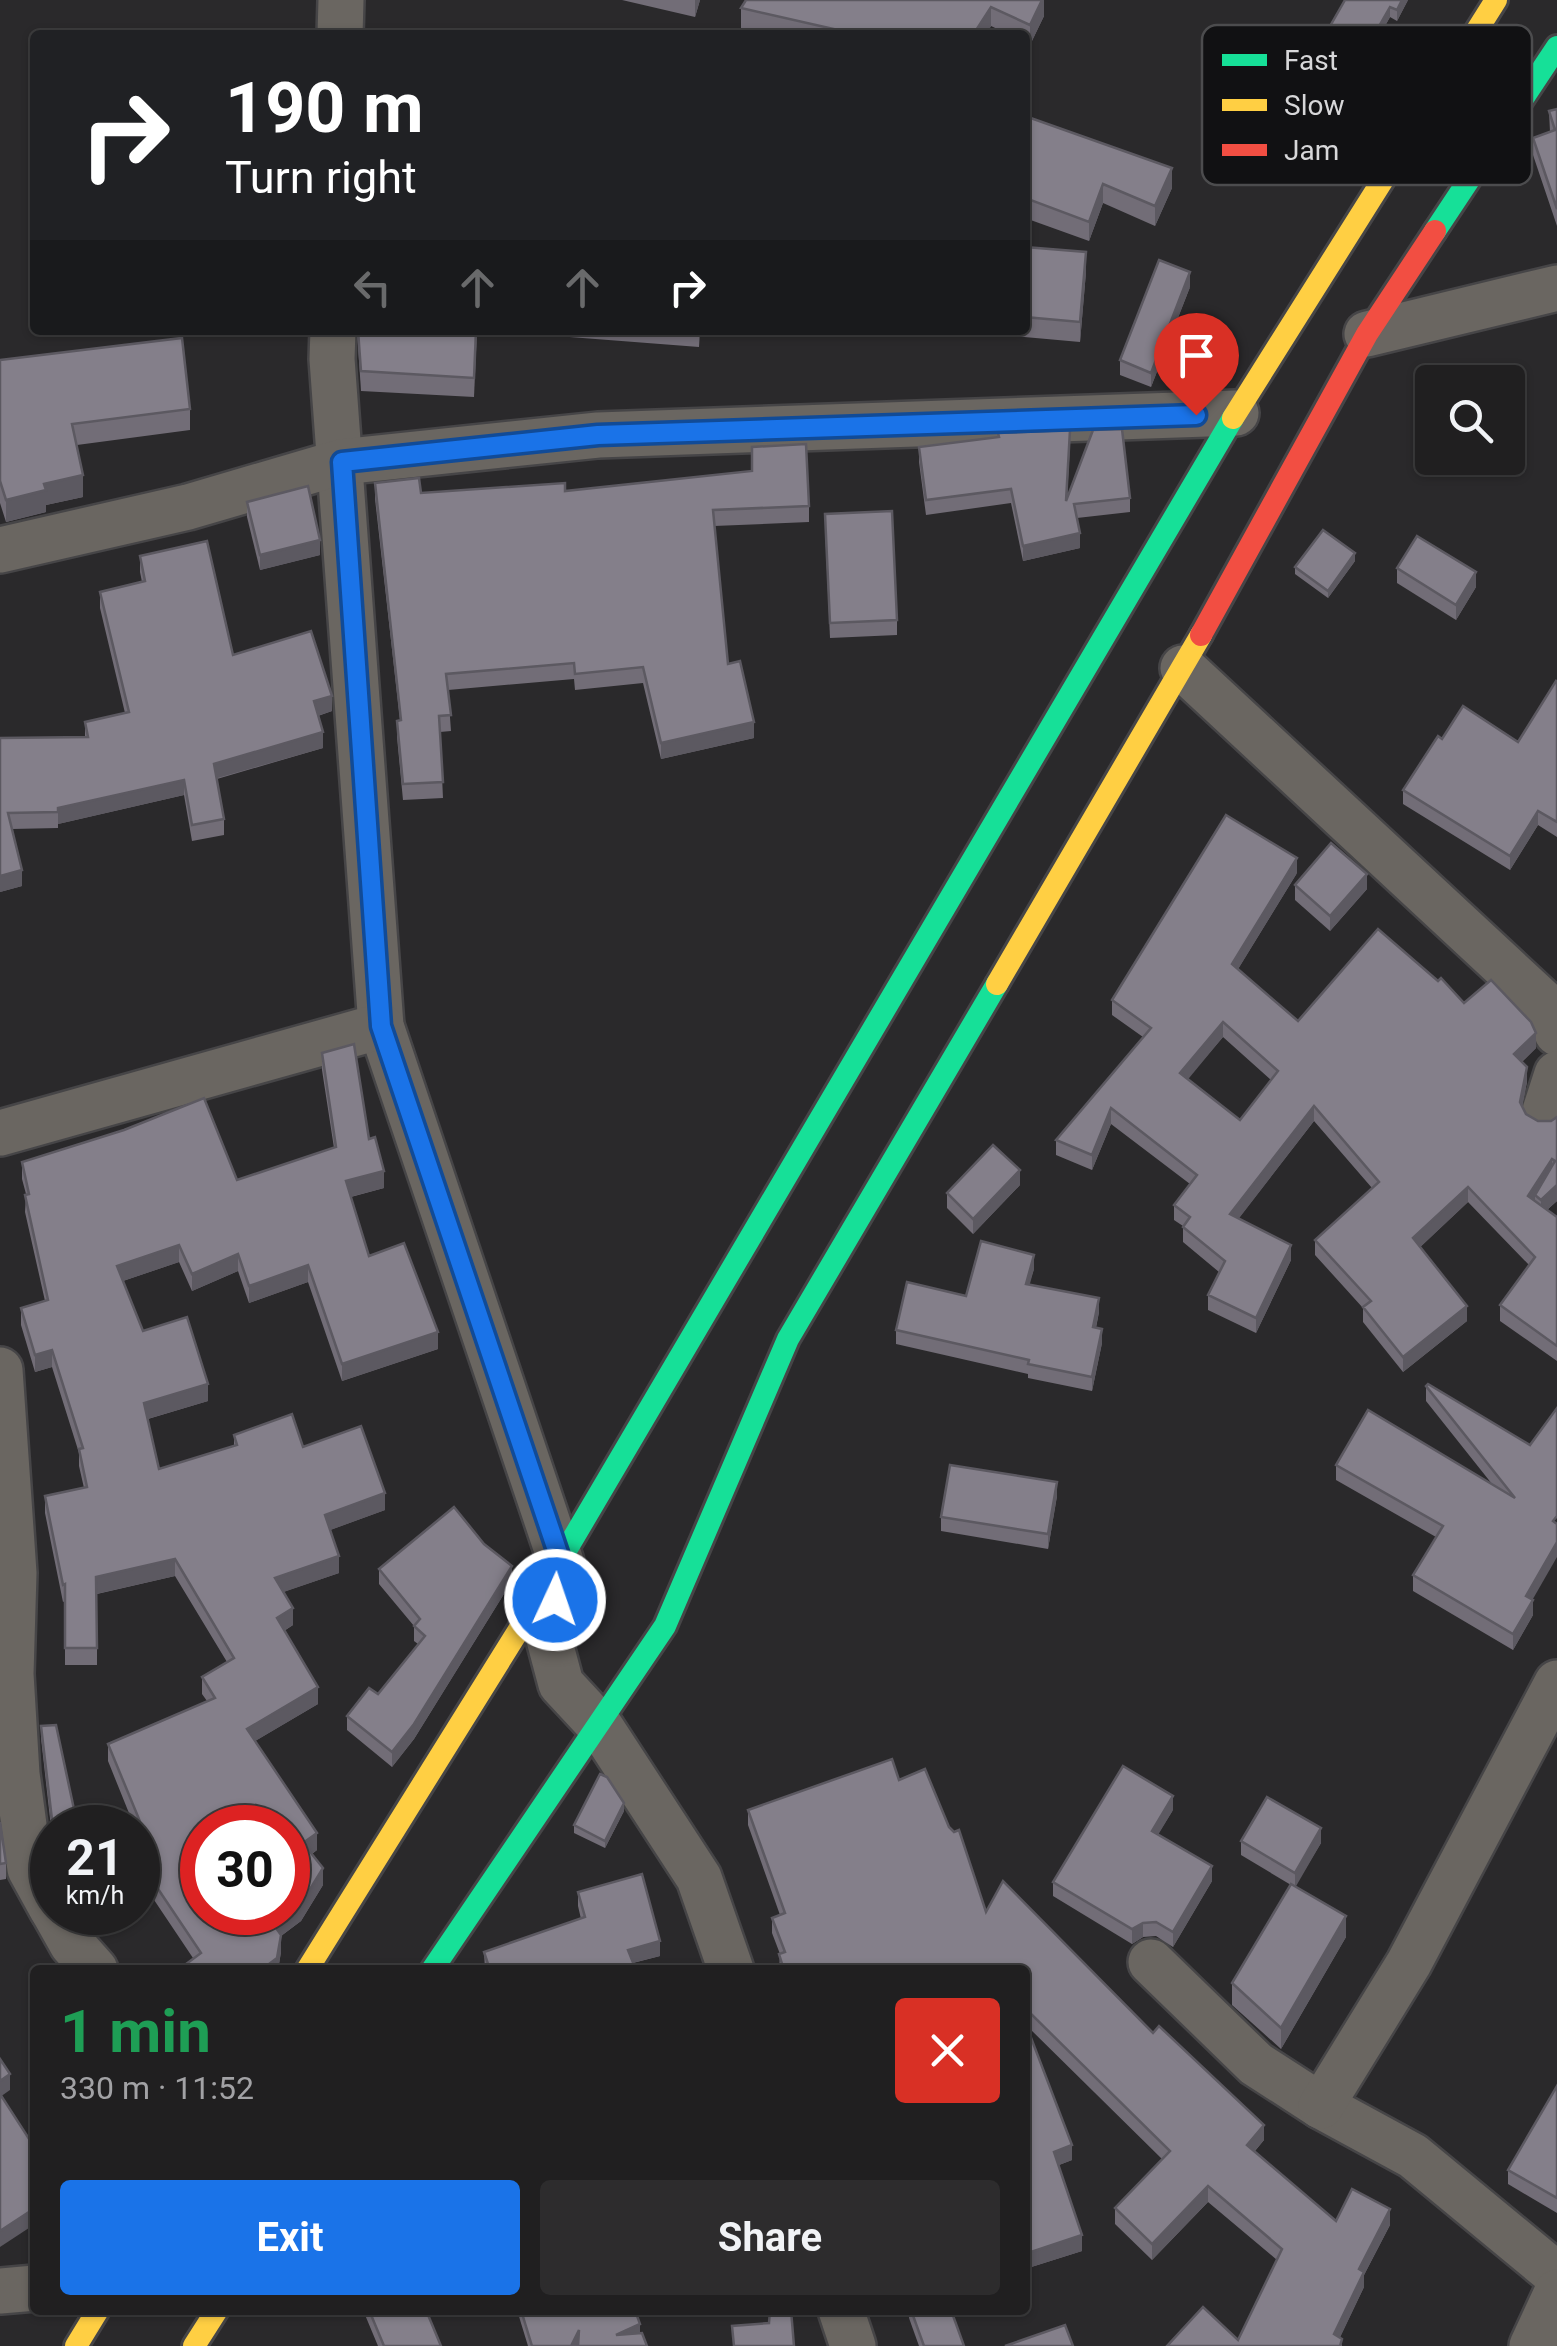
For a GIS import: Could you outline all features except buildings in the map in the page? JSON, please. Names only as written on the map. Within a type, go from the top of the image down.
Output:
[{"type":"street","points":[[340,30],[341,0]]},
{"type":"street","points":[[1480,25],[1496,0]]},
{"type":"street","points":[[1532,85],[1557,47]]},
{"type":"street","points":[[310,1965],[561,1562],[1236,413],[1380,185]]},
{"type":"street","points":[[435,1965],[665,1626],[788,1339],[1183,668],[1368,334],[1466,185]]},
{"type":"street","points":[[1368,334],[1557,288]]},
{"type":"street","points":[[332,335],[381,1026],[561,1562],[549,1639],[561,1684],[600,1726],[699,1878],[729,1965]]},
{"type":"street","points":[[0,550],[188,507],[342,462],[598,435],[1236,413]]},
{"type":"street","points":[[1183,668],[1550,1008],[1557,1033]]},
{"type":"street","points":[[0,1133],[381,1026]]},
{"type":"street","points":[[0,1370],[14,1573],[5,1675],[30,1869]]},
{"type":"street","points":[[1321,2106],[1408,1962],[1553,1702]]},
{"type":"street","points":[[67,1935],[91,1965]]},
{"type":"street","points":[[1150,1962],[1256,2064],[1321,2106],[1413,2156],[1557,2275]]},
{"type":"street","points":[[0,2292],[30,2289]]},
{"type":"street","points":[[1532,2346],[1557,2292]]},
{"type":"street","points":[[76,2346],[95,2315]]},
{"type":"street","points":[[194,2346],[213,2315]]},
{"type":"street","points":[[843,2315],[853,2346]]},
{"type":"traffic: fast","points":[[1532,85],[1557,47]]},
{"type":"traffic: fast","points":[[1435,231],[1466,185]]},
{"type":"traffic: fast","points":[[525,1620],[1233,418]]},
{"type":"traffic: fast","points":[[435,1965],[665,1626],[788,1339],[997,984]]},
{"type":"traffic: slow","points":[[1480,25],[1496,0]]},
{"type":"traffic: slow","points":[[1233,418],[1380,185]]},
{"type":"traffic: slow","points":[[997,984],[1201,635]]},
{"type":"traffic: slow","points":[[310,1965],[525,1620]]},
{"type":"traffic: slow","points":[[76,2346],[95,2315]]},
{"type":"traffic: slow","points":[[194,2346],[214,2315]]},
{"type":"traffic: jam","points":[[1201,635],[1367,334],[1435,231]]},
{"type":"route","points":[[555,1600],[561,1562],[381,1026],[342,462],[598,435],[1196,415]]}]
